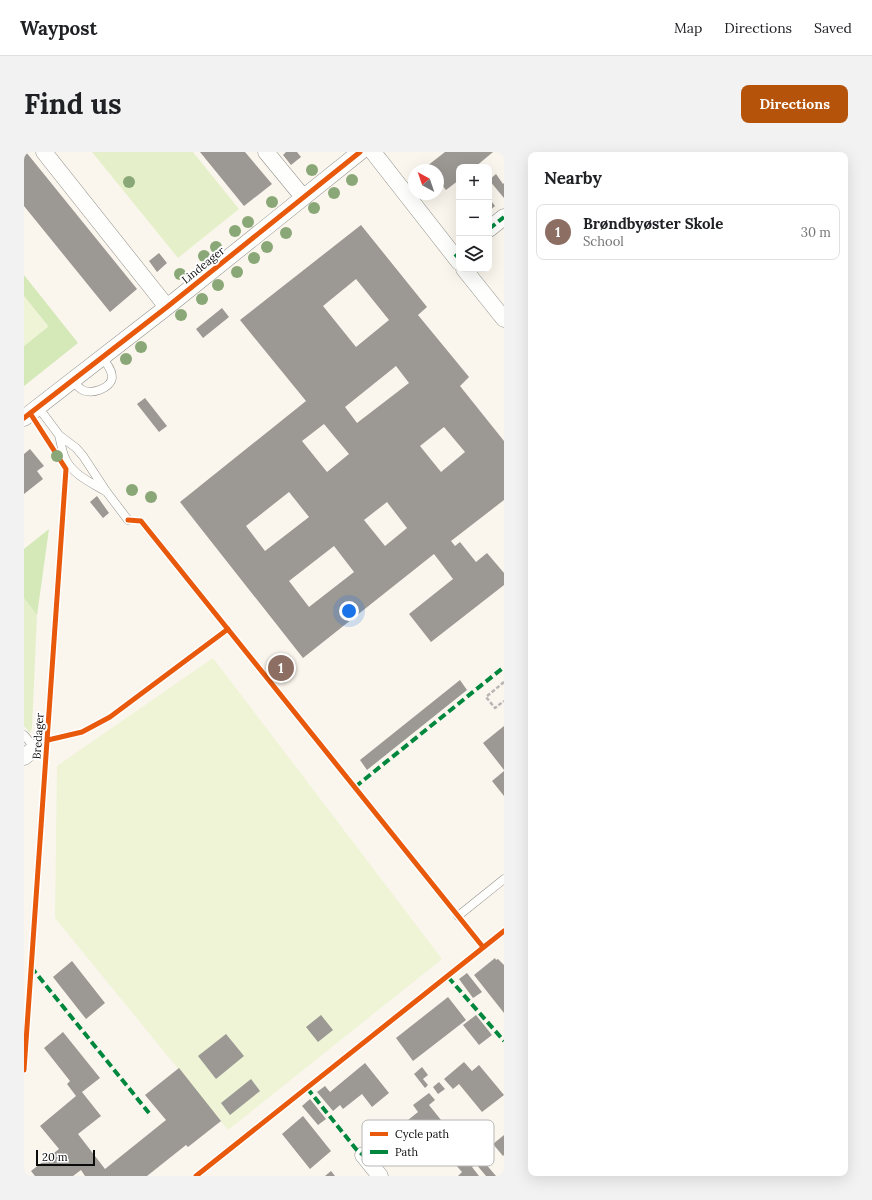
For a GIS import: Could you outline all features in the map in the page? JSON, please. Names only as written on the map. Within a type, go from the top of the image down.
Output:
[{"type":"street","points":[[44,152],[167,307]]},
{"type":"street","points":[[266,152],[303,197]]},
{"type":"street","name":"Lindeager","points":[[38,407],[167,307],[360,152]]},
{"type":"street","points":[[373,152],[456,256]]},
{"type":"street","points":[[492,227],[504,217]]},
{"type":"street","points":[[468,272],[504,318]]},
{"type":"street","points":[[24,418],[38,407]]},
{"type":"street","points":[[372,1166],[380,1176]]},
{"type":"lane","points":[[73,380],[81,390],[87,392],[96,390],[110,383],[112,375],[109,367],[102,357]]},
{"type":"lane","points":[[38,407],[59,435],[76,448],[106,492],[128,520]]},
{"type":"lane","points":[[59,435],[65,458],[78,476],[106,492]]},
{"type":"lane","points":[[24,735],[29,752]]},
{"type":"lane","points":[[458,916],[504,879]]},
{"type":"path","points":[[504,682],[486,697],[495,708],[504,701]]},
{"type":"green space","points":[[92,152],[193,152],[239,209],[178,258]]},
{"type":"green space","points":[[24,275],[78,343],[24,386],[24,346],[48,326],[24,296]]},
{"type":"green space","points":[[24,296],[48,327],[24,346]]},
{"type":"green space","points":[[49,529],[37,615],[24,598],[24,549]]},
{"type":"green space","points":[[24,598],[37,615],[32,728],[30,733],[24,726]]},
{"type":"green space","points":[[213,658],[442,959],[228,1130],[55,918],[57,766]]},
{"type":"building","points":[[24,152],[26,152],[137,289],[110,312],[24,206]]},
{"type":"building","points":[[200,152],[245,152],[272,184],[244,206]]},
{"type":"building","points":[[286,152],[297,152],[301,157],[291,165],[283,155]]},
{"type":"building","points":[[445,152],[493,152],[479,164],[456,164],[456,182],[446,190],[444,188],[444,164],[430,164]]},
{"type":"building","points":[[496,174],[503,184],[504,183],[504,198],[492,184],[492,177]]},
{"type":"building","points":[[361,225],[427,307],[418,315],[469,377],[460,386],[504,441],[504,500],[451,541],[455,546],[460,542],[476,562],[487,553],[504,573],[504,585],[431,642],[409,614],[453,579],[434,554],[303,658],[180,502],[306,401],[240,320]],"holes":[[[356,279],[389,320],[356,347],[323,306]],[[396,366],[409,383],[357,423],[345,407]],[[324,424],[349,454],[327,472],[302,441]],[[444,427],[465,452],[441,472],[420,446]],[[289,492],[309,517],[265,551],[246,526]],[[387,502],[407,528],[385,546],[364,520]],[[334,546],[354,572],[309,607],[289,581]]]},
{"type":"building","points":[[159,253],[167,263],[157,272],[149,261]]},
{"type":"building","points":[[222,308],[229,317],[203,338],[196,329]]},
{"type":"building","points":[[145,398],[167,426],[159,432],[137,404]]},
{"type":"building","points":[[30,449],[44,466],[37,471],[43,479],[24,494],[24,454]]},
{"type":"building","points":[[97,496],[109,513],[103,518],[90,502]]},
{"type":"building","points":[[460,680],[467,690],[367,770],[360,760]]},
{"type":"building","points":[[504,726],[504,770],[483,743]]},
{"type":"building","points":[[504,771],[504,796],[492,781]]},
{"type":"building","points":[[495,958],[504,965],[504,1013],[474,975]]},
{"type":"building","points":[[72,961],[105,1003],[86,1019],[53,977]]},
{"type":"building","points":[[467,973],[482,992],[473,998],[459,979]]},
{"type":"building","points":[[448,997],[466,1020],[413,1061],[396,1038]]},
{"type":"building","points":[[321,1015],[333,1030],[318,1042],[306,1027]]},
{"type":"building","points":[[476,1015],[492,1035],[479,1045],[463,1025]]},
{"type":"building","points":[[63,1032],[100,1078],[82,1092],[101,1116],[78,1134],[105,1169],[166,1120],[145,1095],[179,1068],[221,1121],[188,1147],[186,1145],[147,1176],[85,1176],[81,1170],[73,1176],[35,1176],[31,1171],[59,1149],[40,1126],[76,1096],[67,1084],[70,1081],[44,1048]]},
{"type":"building","points":[[226,1034],[244,1056],[216,1079],[198,1056]]},
{"type":"building","points":[[464,1062],[472,1071],[479,1065],[504,1095],[482,1112],[459,1084],[453,1089],[444,1079]]},
{"type":"building","points":[[365,1063],[389,1093],[372,1107],[362,1094],[343,1109],[340,1105],[333,1111],[317,1092],[325,1086],[330,1092]]},
{"type":"building","points":[[422,1067],[428,1075],[423,1079],[428,1085],[425,1088],[414,1074]]},
{"type":"building","points":[[251,1079],[260,1091],[230,1115],[221,1103]]},
{"type":"building","points":[[439,1082],[445,1089],[438,1094],[433,1087]]},
{"type":"building","points":[[429,1093],[435,1100],[429,1105],[441,1120],[408,1120],[418,1112],[413,1105]]},
{"type":"building","points":[[310,1099],[326,1119],[318,1125],[302,1106]]},
{"type":"building","points":[[303,1116],[331,1151],[310,1169],[282,1134]]},
{"type":"building","points":[[504,1135],[503,1156],[494,1145],[494,1143]]},
{"type":"building","points":[[457,1166],[473,1166],[472,1167],[479,1176],[458,1176],[462,1172]]},
{"type":"building","points":[[478,1166],[487,1166],[496,1176],[486,1176]]},
{"type":"building","points":[[331,1171],[335,1176],[325,1176]]},
{"type":"marked path","points":[[492,227],[504,217]]},
{"type":"marked path","points":[[355,787],[504,667]]},
{"type":"marked path","points":[[31,967],[149,1113]]},
{"type":"marked path","points":[[448,977],[504,1041]]},
{"type":"marked path","points":[[307,1088],[356,1149],[362,1154]]},
{"type":"cycle path","points":[[24,418],[167,307],[360,152]]},
{"type":"cycle path","name":"Bredager","points":[[24,1070],[66,469],[30,413]]},
{"type":"cycle path","points":[[128,520],[141,521],[483,947]]},
{"type":"cycle path","name":"Bredager","points":[[48,740],[82,732],[110,717],[228,629]]},
{"type":"cycle path","points":[[196,1176],[504,931]]},
{"type":"place","name":"Brøndbyøster Skole","points":[[281,668]]}]
